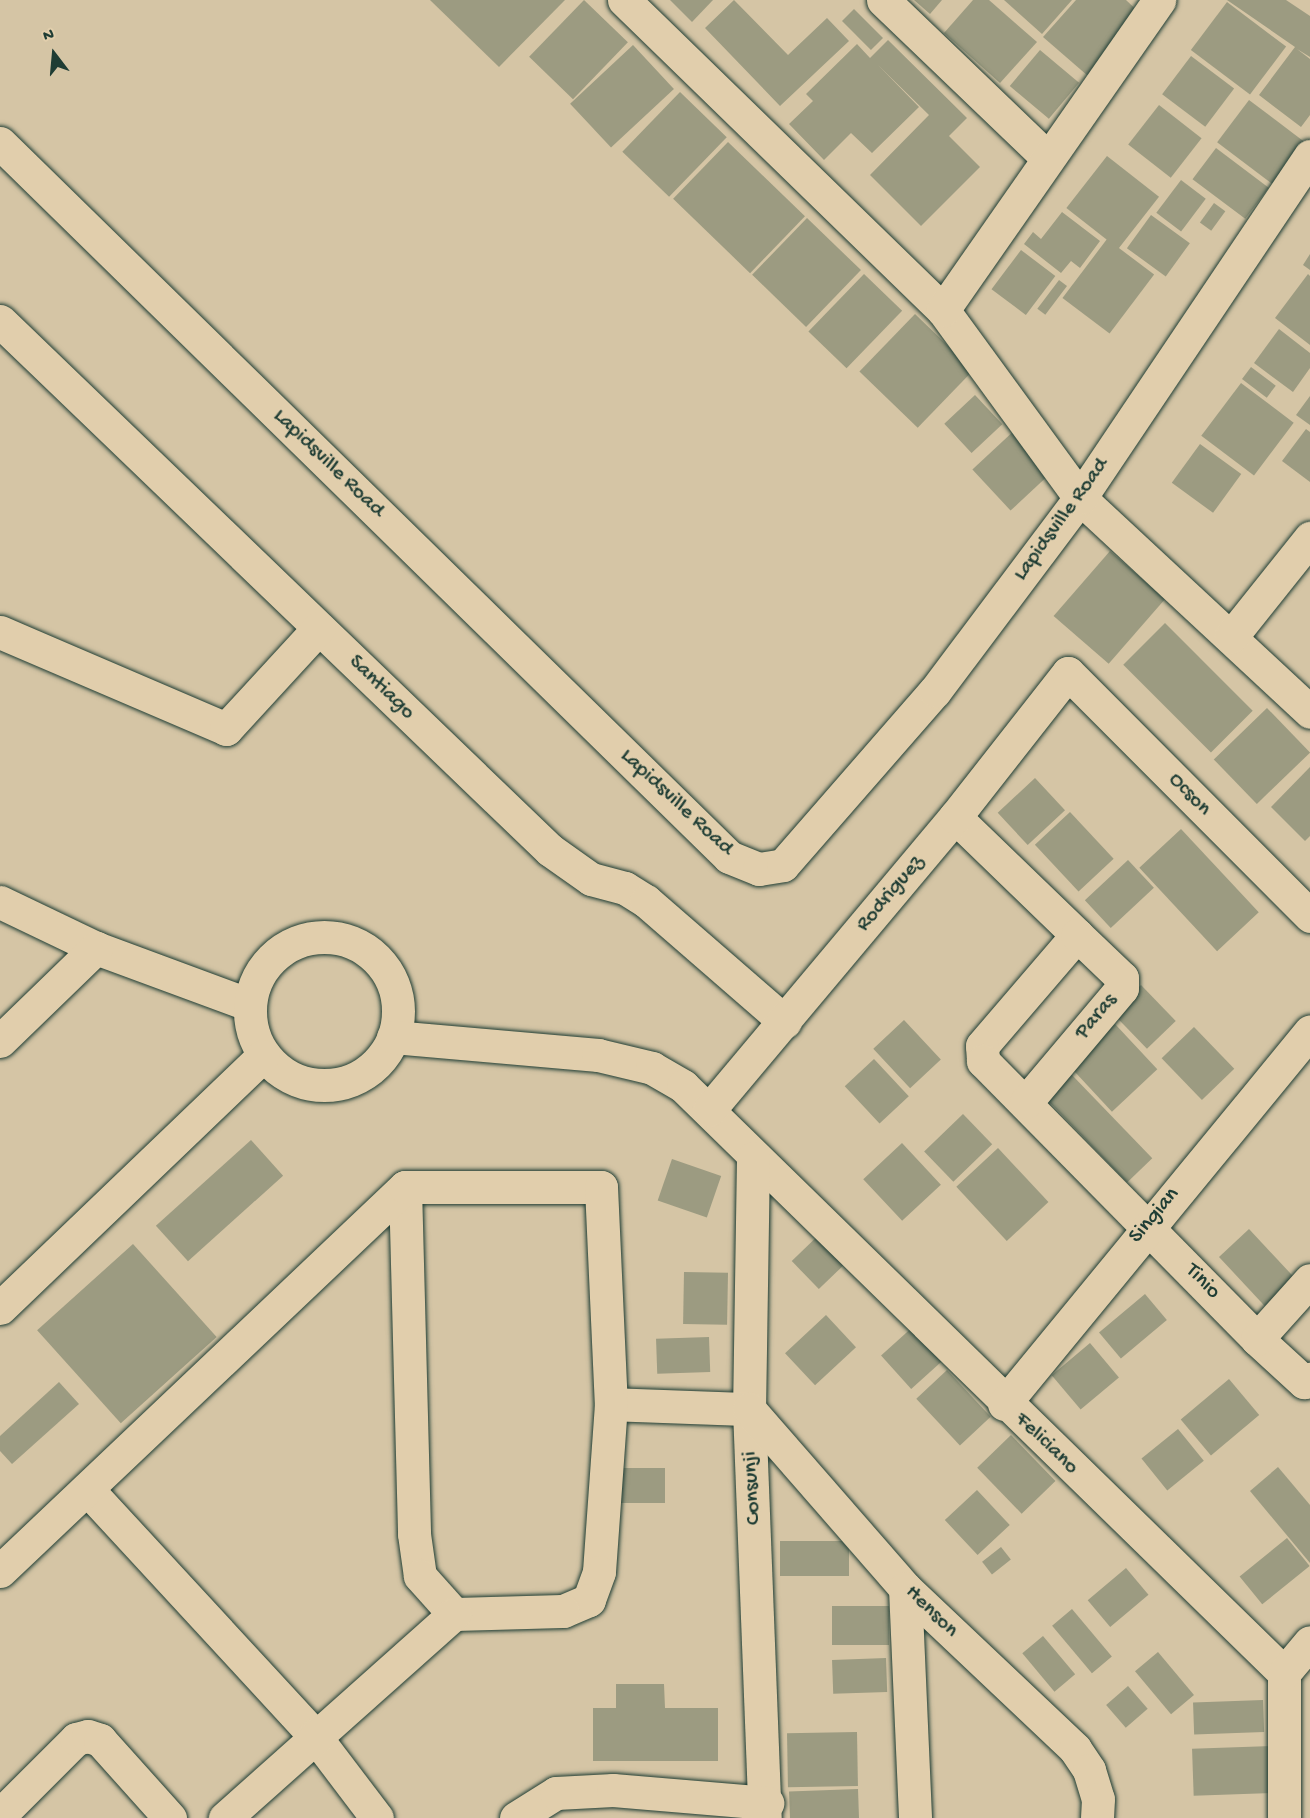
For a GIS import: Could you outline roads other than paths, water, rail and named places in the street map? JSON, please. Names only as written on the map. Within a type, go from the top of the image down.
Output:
[{"type":"street","points":[[624,0],[943,310],[1080,498],[1310,711]]},
{"type":"street","points":[[883,0],[1048,158]]},
{"type":"street","points":[[943,310],[1159,0]]},
{"type":"street","name":"Lapidsville Road","points":[[0,143],[729,857],[759,869],[783,865],[927,699],[1080,498],[1310,156]]},
{"type":"street","name":"Santiago","points":[[0,321],[550,850],[591,879],[625,888],[646,902],[785,1022]]},
{"type":"street","points":[[1231,637],[1310,538]]},
{"type":"street","points":[[0,632],[226,729],[319,628]]},
{"type":"street","name":"Rodriguez","points":[[709,1110],[955,817],[1068,673]]},
{"type":"street","name":"Ocson","points":[[1068,673],[1310,916]]},
{"type":"street","name":"Paras","points":[[955,817],[1122,978],[1122,988],[1026,1102]]},
{"type":"street","points":[[0,902],[96,948],[250,1005]]},
{"type":"street","points":[[1077,935],[982,1046],[983,1061],[1147,1226]]},
{"type":"street","points":[[319,937],[340,939],[360,946],[390,976],[397,996],[393,1037],[383,1056],[368,1071],[329,1085],[307,1084],[288,1076],[263,1056],[251,1026],[250,1005],[254,985],[280,952],[319,937]]},
{"type":"street","points":[[0,1041],[96,948]]},
{"type":"street","name":"Singian","points":[[1004,1404],[1147,1226],[1310,1032]]},
{"type":"street","name":"Feliciano","points":[[393,1037],[598,1056],[641,1065],[683,1086],[709,1110],[753,1158],[1004,1404],[1284,1673]]},
{"type":"street","points":[[0,1308],[263,1056]]},
{"type":"street","name":"Consunji","points":[[753,1158],[749,1409],[766,1810]]},
{"type":"street","points":[[0,1571],[405,1188],[601,1187],[611,1404],[599,1572],[588,1600],[563,1611],[454,1614],[314,1735],[225,1818]]},
{"type":"street","points":[[405,1188],[414,1534],[420,1576],[454,1614]]},
{"type":"street","name":"Tinio","points":[[1147,1226],[1257,1339],[1304,1382],[1310,1379]]},
{"type":"street","points":[[1257,1339],[1310,1280]]},
{"type":"street","points":[[611,1404],[749,1409]]},
{"type":"street","name":"Henson","points":[[749,1409],[904,1588],[1075,1749],[1089,1770],[1098,1799],[1097,1818]]},
{"type":"street","points":[[87,1489],[314,1735],[377,1818]]},
{"type":"street","points":[[904,1588],[915,1818]]},
{"type":"street","points":[[1284,1818],[1284,1673],[1310,1642]]},
{"type":"street","points":[[12,1812],[76,1739],[88,1736],[100,1740],[170,1818]]},
{"type":"street","points":[[516,1818],[556,1793],[602,1790],[766,1810]]}]
